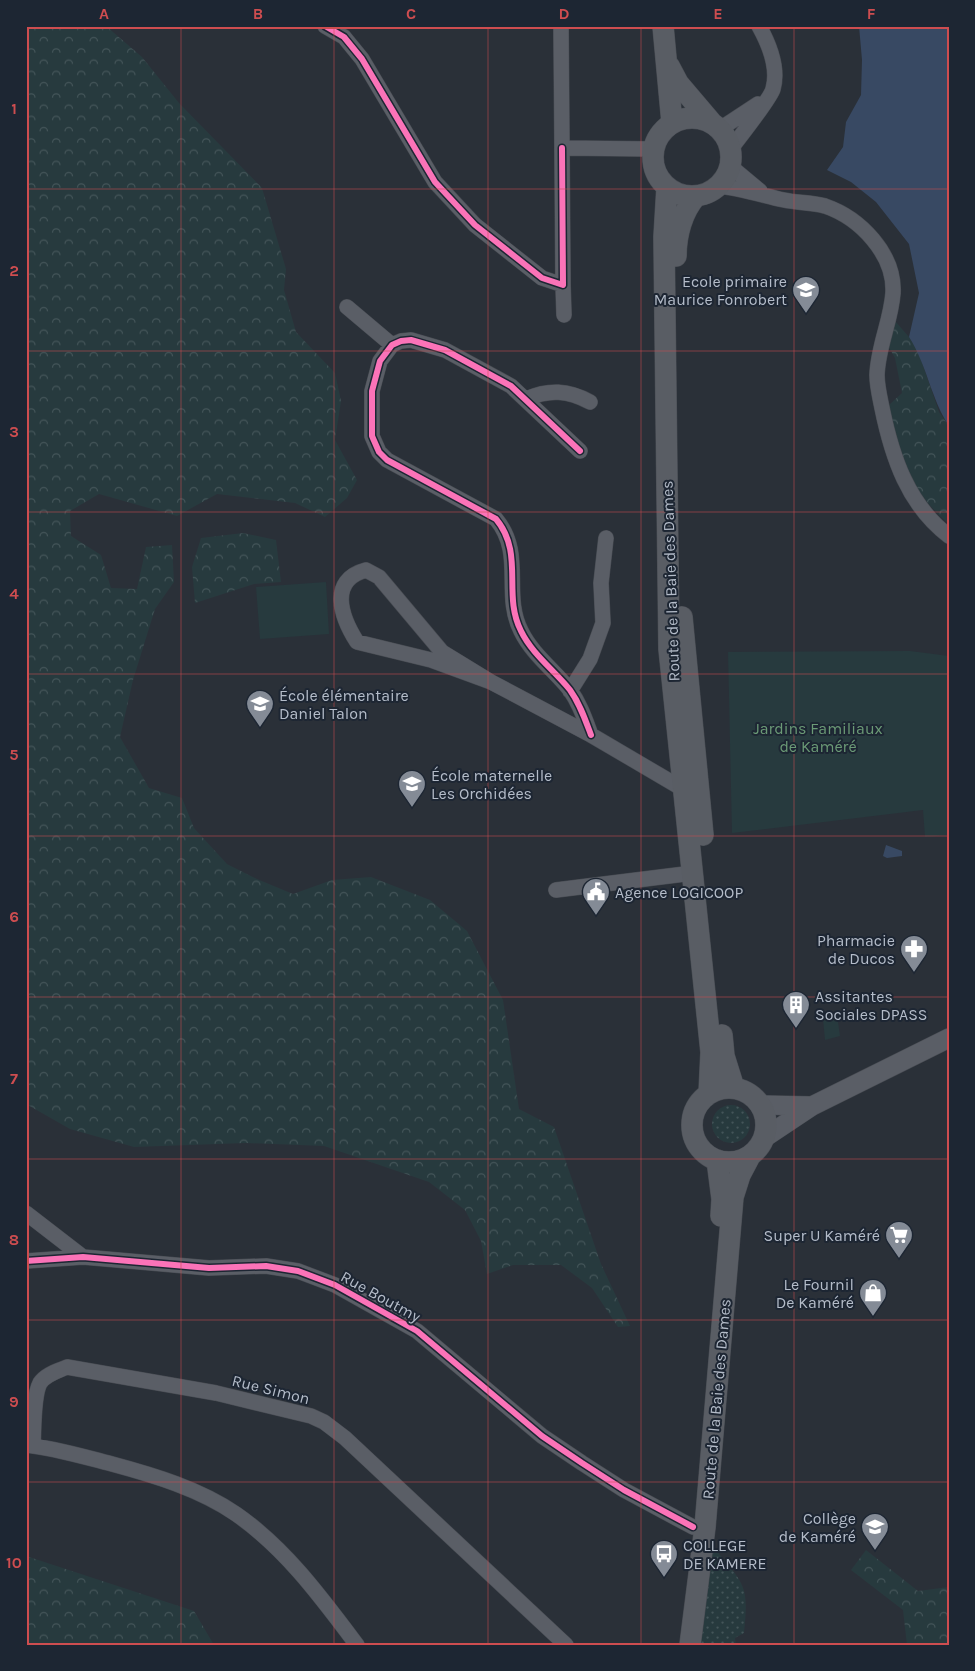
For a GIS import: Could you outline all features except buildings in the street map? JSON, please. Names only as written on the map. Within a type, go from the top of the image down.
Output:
[{"type":"main road","points":[[663,26],[672,123]]},
{"type":"main road","points":[[666,62],[678,83],[716,126],[730,158],[718,186],[706,193],[696,196],[676,193],[667,187],[655,170],[654,149],[660,134],[672,123],[684,118],[693,117],[716,126]]},
{"type":"main road","name":"Route de la Baie des Dames","points":[[667,187],[664,237],[669,649],[712,1052],[710,1094]]},
{"type":"main road","name":"Route de la Baie des Dames","points":[[696,196],[686,210],[676,241],[683,635],[724,1056],[734,1088]]},
{"type":"main road","points":[[724,1088],[734,1088],[753,1097],[760,1105],[766,1121],[764,1138],[750,1156],[728,1162],[717,1160],[699,1146],[692,1126],[698,1105],[710,1094],[724,1088]]},
{"type":"main road","name":"Route de la Baie des Dames","points":[[690,1645],[705,1527],[734,1197],[740,1175],[750,1156]]},
{"type":"main road","name":"Route de la Baie des Dames","points":[[679,1645],[693,1527],[722,1199],[717,1160]]},
{"type":"street","points":[[325,26],[344,37],[362,59],[435,182],[476,225],[542,278],[563,285]]},
{"type":"street","points":[[561,26],[564,315]]},
{"type":"street","points":[[759,26],[768,42],[775,75],[773,91],[730,158],[765,195]]},
{"type":"street","points":[[716,126],[767,98]]},
{"type":"street","points":[[562,148],[654,149]]},
{"type":"street","points":[[718,186],[741,188],[794,202],[824,206],[852,218],[881,250],[893,291],[890,314],[882,336],[877,376],[885,424],[894,457],[904,482],[930,518],[949,536]]},
{"type":"street","points":[[347,307],[392,345]]},
{"type":"street","points":[[580,451],[511,386],[445,350],[411,340],[401,341],[392,345],[380,361],[372,391],[372,436],[379,452],[387,460],[496,518],[505,530],[513,562],[513,613],[521,633],[570,691],[583,713],[591,735]]},
{"type":"street","points":[[526,399],[541,392],[553,391],[579,396],[590,402]]},
{"type":"street","points":[[570,691],[590,659],[603,622],[601,583],[606,538]]},
{"type":"street","points":[[491,682],[431,660],[357,642],[340,608],[345,582],[355,573],[366,570],[379,577],[442,652],[491,682],[591,735],[683,789]]},
{"type":"street","points":[[556,890],[693,873]]},
{"type":"street","points":[[764,1138],[812,1106],[949,1038]]},
{"type":"street","points":[[760,1105],[812,1106]]},
{"type":"street","points":[[26,1213],[83,1257]]},
{"type":"street","name":"Rue Boutmy","points":[[26,1261],[83,1257],[209,1268],[266,1266],[298,1271],[335,1285],[418,1331],[542,1436],[624,1490],[693,1527]]},
{"type":"street","name":"Rue Simon","points":[[30,1446],[40,1383],[53,1372],[67,1367],[216,1393],[311,1416],[324,1422],[345,1438],[566,1645]]},
{"type":"street","points":[[30,1446],[148,1473],[195,1493],[234,1513],[267,1538],[313,1586],[357,1645]]},
{"type":"green space","points":[[26,26],[106,26],[142,57],[179,103],[262,188],[286,269],[284,290],[296,332],[335,373],[341,401],[335,440],[357,480],[347,498],[325,517],[295,503],[217,494],[177,516],[99,494],[70,511],[71,536],[101,555],[111,588],[137,589],[146,547],[172,545],[174,582],[155,609],[133,680],[120,737],[149,788],[182,798],[194,828],[227,864],[293,894],[332,880],[371,877],[430,900],[467,931],[503,1000],[519,1109],[554,1127],[601,1264],[630,1326],[618,1327],[592,1288],[561,1265],[513,1265],[487,1274],[481,1241],[465,1210],[429,1182],[324,1146],[246,1143],[134,1147],[70,1129],[26,1104]]},
{"type":"green space","points":[[895,321],[918,351],[939,412],[949,426],[949,524],[925,499],[916,485],[908,470],[897,439],[889,405],[902,393],[895,358],[887,344]]},
{"type":"green space","points":[[243,533],[276,540],[281,582],[254,584],[195,603],[192,567],[201,538]]},
{"type":"green space","points":[[326,582],[329,634],[260,639],[256,587]]},
{"type":"green space","name":"Jardins Familiaux de Kaméré","points":[[910,651],[949,656],[949,835],[925,837],[923,810],[732,833],[728,652]]},
{"type":"green space","points":[[837,1015],[840,1036],[825,1040],[823,1019]]},
{"type":"green space","points":[[731,1105],[745,1110],[750,1124],[745,1138],[731,1143],[717,1138],[712,1124],[717,1110]]},
{"type":"green space","points":[[709,1547],[715,1549],[743,1586],[746,1605],[744,1633],[735,1638],[736,1645],[697,1645]]},
{"type":"green space","points":[[866,1550],[918,1591],[949,1587],[949,1645],[907,1645],[903,1610],[851,1570]]},
{"type":"green space","points":[[26,1556],[194,1611],[214,1645],[26,1645]]},
{"type":"water","points":[[859,26],[949,26],[949,426],[909,337],[919,293],[909,244],[876,202],[851,182],[827,170],[843,147],[846,122],[861,95],[862,60]]},
{"type":"water","points":[[886,845],[902,851],[902,856],[887,858],[883,856]]},
{"type":"cycle path","points":[[325,26],[344,37],[362,59],[435,182],[475,225],[542,278],[563,285],[562,148]]},
{"type":"cycle path","points":[[580,451],[511,386],[445,350],[411,340],[401,341],[392,345],[380,361],[372,391],[372,436],[379,452],[387,460],[496,519],[505,532],[509,546],[512,560],[513,603],[521,631],[537,655],[570,690],[591,735]]},
{"type":"cycle path","points":[[26,1261],[83,1257],[209,1268],[266,1266],[298,1271],[335,1285],[417,1331],[542,1436],[624,1490],[693,1527]]},
{"type":"place","name":"Ecole primaire Maurice Fonrobert","points":[[806,314]]},
{"type":"place","name":"École élémentaire Daniel Talon","points":[[260,728]]},
{"type":"place","name":"École maternelle Les Orchidées","points":[[412,808]]},
{"type":"place","name":"Agence LOGICOOP","points":[[596,916]]},
{"type":"place","name":"Pharmacie de Ducos","points":[[914,973]]},
{"type":"place","name":"Assitantes Sociales DPASS","points":[[796,1029]]},
{"type":"place","name":"Super U Kaméré","points":[[899,1259]]},
{"type":"place","name":"Le Fournil De Kaméré","points":[[873,1317]]},
{"type":"place","name":"Collège de Kaméré","points":[[875,1551]]},
{"type":"place","name":"COLLEGE DE KAMERE","points":[[664,1578]]}]
